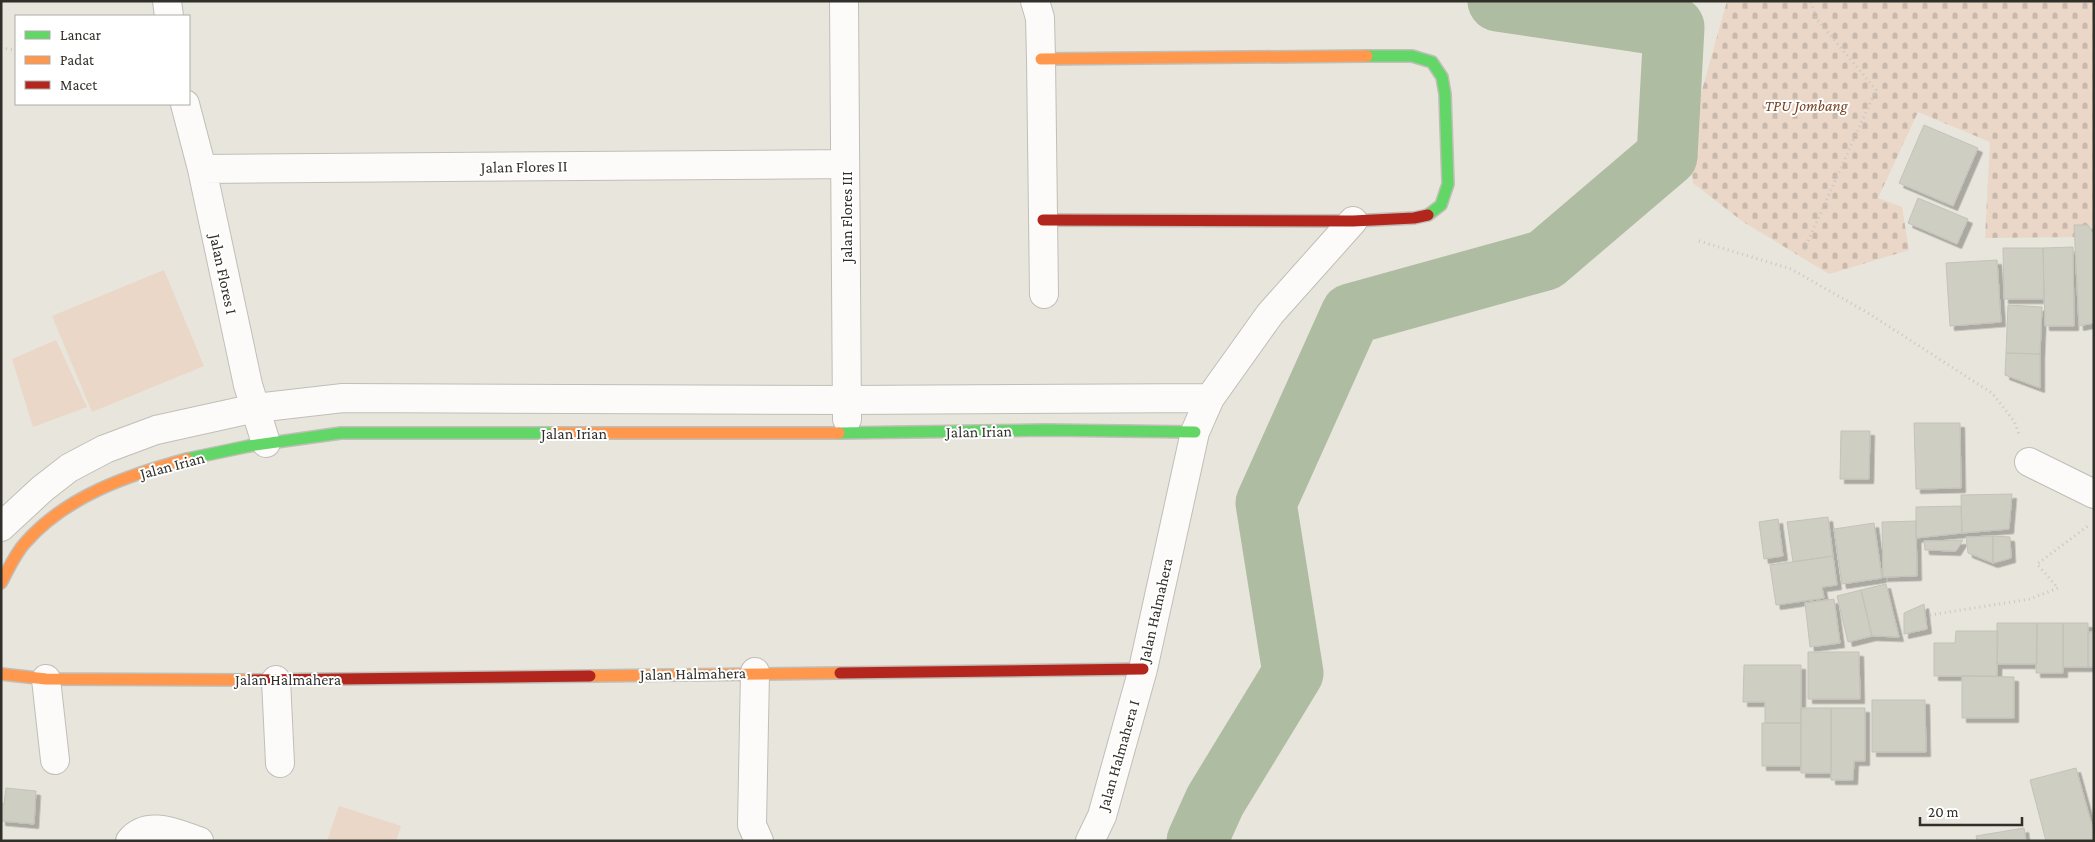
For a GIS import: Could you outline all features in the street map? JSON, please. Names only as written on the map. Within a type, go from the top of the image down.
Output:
[{"type":"street","points":[[167,1],[169,15]]},
{"type":"street","name":"Jalan Flores III","points":[[844,1],[847,433]]},
{"type":"street","points":[[1035,1],[1040,18],[1044,294]]},
{"type":"street","points":[[1041,59],[1412,56],[1432,62],[1442,77],[1445,94],[1448,184],[1441,204],[1430,214],[1414,218],[1353,220],[1043,220]]},
{"type":"street","name":"Jalan Flores I","points":[[185,105],[202,169],[248,385],[266,443]]},
{"type":"street","name":"Jalan Flores II","points":[[202,169],[845,164]]},
{"type":"street","name":"Jalan Halmahera","points":[[1,674],[46,679],[276,680],[755,672],[1143,669],[1195,432],[1210,398],[1270,314],[1353,220]]},
{"type":"street","name":"Jalan Irian","points":[[1,527],[36,494],[69,468],[105,449],[156,430],[256,408],[343,398],[847,400],[1210,398]]},
{"type":"street","points":[[1044,400],[1045,430]]},
{"type":"street","name":"Jalan Irian","points":[[1,583],[12,542],[40,528],[62,510],[86,495],[126,477],[167,463],[266,443],[341,433],[847,433],[1045,430],[1195,432]]},
{"type":"street","points":[[2029,462],[2094,494]]},
{"type":"street","name":"Jalan Halmahera I","points":[[1090,841],[1102,816],[1143,669]]},
{"type":"street","points":[[755,672],[752,825],[760,841]]},
{"type":"street","points":[[46,679],[55,760]]},
{"type":"street","points":[[276,680],[280,763]]},
{"type":"street","points":[[130,841],[135,835],[147,829],[165,830],[199,841]]},
{"type":"path","points":[[1804,250],[1876,90],[1816,18],[1811,1]]},
{"type":"path","points":[[1,48],[15,50]]},
{"type":"path","points":[[1699,241],[1791,269],[1868,313],[1992,393],[2014,421],[2029,462]]},
{"type":"path","points":[[1930,615],[2030,599],[2058,588],[2037,564],[2094,521]]},
{"type":"green space","name":"TPU Jombang","points":[[1727,1],[2094,1],[2094,237],[1985,238],[1990,142],[1918,112],[1878,198],[1902,207],[1909,250],[1829,274],[1742,221],[1693,183],[1688,140]]},
{"type":"green space","points":[[164,270],[204,366],[92,412],[52,316]]},
{"type":"green space","points":[[56,340],[87,407],[33,427],[12,359]]},
{"type":"green space","points":[[339,806],[401,826],[396,841],[327,841]]},
{"type":"building","points":[[1924,125],[1978,148],[1953,206],[1899,183]]},
{"type":"building","points":[[1918,198],[1968,219],[1957,244],[1908,223]]},
{"type":"building","points":[[2074,225],[2088,225],[2094,235],[2094,323],[2079,326]]},
{"type":"building","points":[[2073,247],[2074,326],[2045,326],[2043,248]]},
{"type":"building","points":[[2003,248],[2043,248],[2044,299],[2004,299]]},
{"type":"building","points":[[1997,260],[2001,322],[1950,326],[1946,263]]},
{"type":"building","points":[[2008,305],[2042,307],[2040,354],[2006,353]]},
{"type":"building","points":[[2006,353],[2040,354],[2040,388],[2005,375]]},
{"type":"building","points":[[1914,423],[1960,423],[1961,488],[1916,489]]},
{"type":"building","points":[[1841,431],[1870,431],[1869,479],[1840,479]]},
{"type":"building","points":[[2012,494],[2009,529],[1962,533],[1961,495]]},
{"type":"building","points":[[1961,506],[1962,533],[1916,538],[1916,507]]},
{"type":"building","points":[[1828,517],[1833,556],[1793,562],[1787,522]]},
{"type":"building","points":[[1778,519],[1783,556],[1764,559],[1759,522]]},
{"type":"building","points":[[1916,521],[1917,576],[1883,577],[1882,522]]},
{"type":"building","points":[[1874,523],[1882,578],[1842,584],[1834,529]]},
{"type":"building","points":[[1993,536],[2010,537],[2011,558],[1993,563]]},
{"type":"building","points":[[1993,536],[1993,563],[1968,553],[1966,537]]},
{"type":"building","points":[[1963,540],[1956,551],[1925,550],[1924,541]]},
{"type":"building","points":[[1833,556],[1837,585],[1822,587],[1824,598],[1776,605],[1770,565]]},
{"type":"building","points":[[1886,584],[1899,637],[1872,636],[1861,590]]},
{"type":"building","points":[[1861,590],[1872,636],[1848,642],[1837,596]]},
{"type":"building","points":[[1834,599],[1840,643],[1810,647],[1805,603]]},
{"type":"building","points":[[1924,604],[1927,629],[1904,634],[1904,613]]},
{"type":"building","points":[[1997,623],[2037,623],[2037,664],[1997,664]]},
{"type":"building","points":[[2037,623],[2063,623],[2063,673],[2036,673]]},
{"type":"building","points":[[2063,623],[2088,623],[2088,667],[2063,667]]},
{"type":"building","points":[[1956,631],[1998,631],[1997,676],[1934,676],[1934,643],[1955,643]]},
{"type":"building","points":[[2088,632],[2094,632],[2094,667],[2088,667]]},
{"type":"building","points":[[1808,652],[1859,652],[1860,699],[1808,699]]},
{"type":"building","points":[[1744,665],[1801,665],[1801,723],[1765,723],[1765,702],[1743,702]]},
{"type":"building","points":[[1962,676],[2014,677],[2014,718],[1962,718]]},
{"type":"building","points":[[1872,700],[1925,700],[1926,752],[1872,752]]},
{"type":"building","points":[[1801,708],[1831,708],[1831,773],[1801,773]]},
{"type":"building","points":[[1831,708],[1865,708],[1865,761],[1854,761],[1853,780],[1831,780]]},
{"type":"building","points":[[1762,723],[1801,723],[1801,766],[1762,766]]},
{"type":"building","points":[[2076,768],[2094,833],[2094,841],[2046,841],[2030,780]]},
{"type":"building","points":[[6,788],[36,791],[34,824],[1,821],[1,803],[4,804]]},
{"type":"building","points":[[2024,828],[2026,841],[1977,841],[1976,836]]},
{"type":"waterway","points":[[1197,841],[1215,801],[1293,673],[1266,503],[1351,314],[1545,260],[1667,156],[1674,27],[1498,1]]},
{"type":"traffic: fast","points":[[1367,56],[1412,56],[1432,62],[1442,77],[1445,94],[1448,184],[1441,205],[1428,215]]},
{"type":"traffic: fast","points":[[839,433],[1045,430],[1195,432]]},
{"type":"traffic: fast","points":[[187,459],[249,446],[341,433],[554,433]]},
{"type":"traffic: slow","points":[[1041,59],[1367,56]]},
{"type":"traffic: slow","points":[[554,433],[839,433]]},
{"type":"traffic: slow","points":[[1,583],[21,547],[59,512],[99,489],[143,472],[187,459]]},
{"type":"traffic: slow","points":[[590,676],[840,673]]},
{"type":"traffic: slow","points":[[1,674],[46,679],[251,680]]},
{"type":"traffic: jam","points":[[1043,220],[1353,221],[1414,218],[1428,215]]},
{"type":"traffic: jam","points":[[840,673],[1143,669]]},
{"type":"traffic: jam","points":[[251,680],[590,676]]}]
